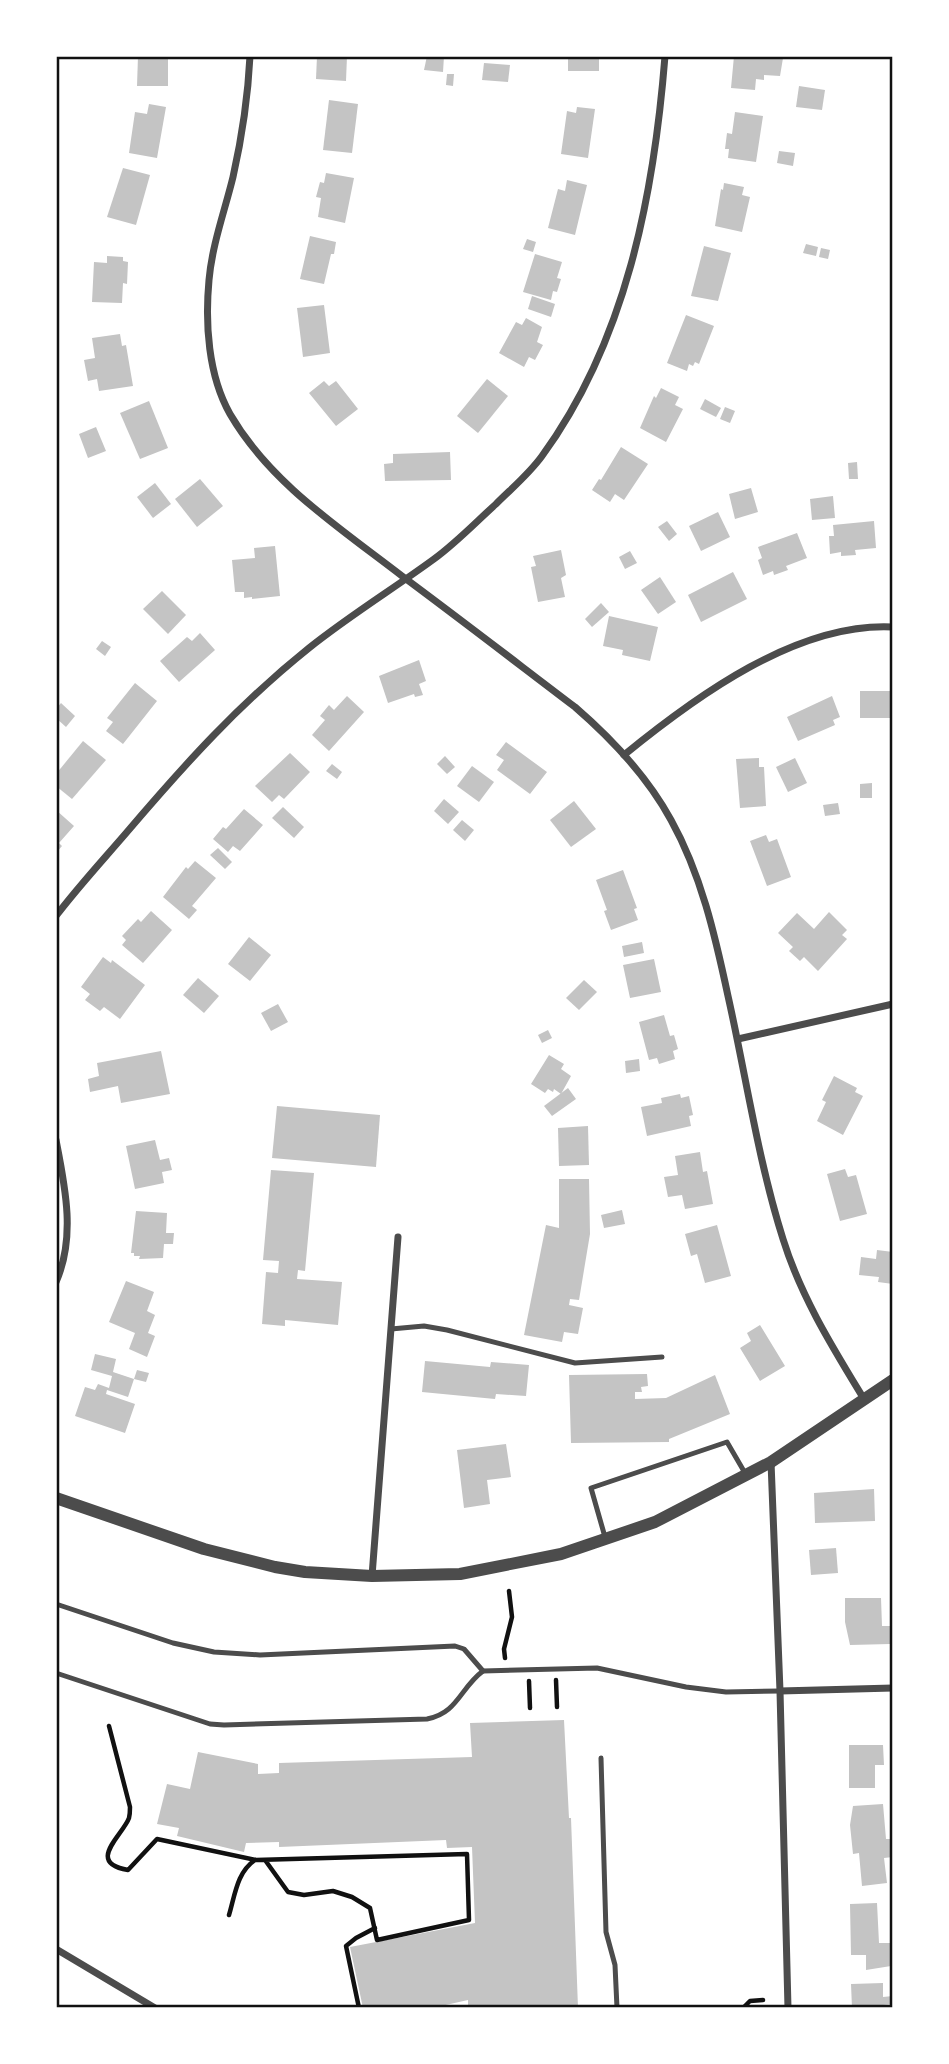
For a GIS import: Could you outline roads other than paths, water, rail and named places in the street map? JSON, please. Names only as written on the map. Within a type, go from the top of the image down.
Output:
[{"type":"street","points":[[250,56],[246,102],[234,174],[209,280],[208,323],[216,379],[229,411],[254,450],[276,474],[348,534],[601,729],[624,755],[670,819],[696,874],[718,948],[761,1153],[784,1241],[803,1292],[818,1322],[864,1399]]},
{"type":"street","points":[[56,916],[164,788],[242,705],[307,649],[436,558],[525,476],[560,430],[582,390],[613,322],[641,230],[656,144],[665,56]]},
{"type":"street","points":[[624,755],[700,696],[756,664],[807,641],[838,632],[893,627]]},
{"type":"street","points":[[738,1039],[893,1004]]},
{"type":"street","points":[[56,1140],[68,1217],[63,1259],[56,1282]]},
{"type":"street","points":[[372,1576],[398,1237]]},
{"type":"street","points":[[56,1498],[241,1559],[305,1572],[372,1576],[460,1574],[523,1563],[606,1541],[665,1517],[771,1462],[893,1380]]},
{"type":"street","points":[[771,1462],[788,2008]]},
{"type":"street","points":[[780,1691],[893,1688]]},
{"type":"street","points":[[56,1949],[155,2008]]},
{"type":"lane","points":[[391,1329],[424,1326],[447,1330],[575,1363],[662,1357]]},
{"type":"lane","points":[[606,1541],[591,1488],[727,1441],[746,1475]]},
{"type":"lane","points":[[56,1604],[173,1643],[214,1652],[260,1655],[455,1646],[464,1649],[483,1671]]},
{"type":"lane","points":[[56,1673],[210,1724],[224,1725],[427,1719],[441,1716],[452,1708],[470,1680],[483,1671],[609,1670],[685,1687],[726,1692],[780,1691]]},
{"type":"lane","points":[[601,1758],[606,1932],[615,1965],[617,2008]]}]
